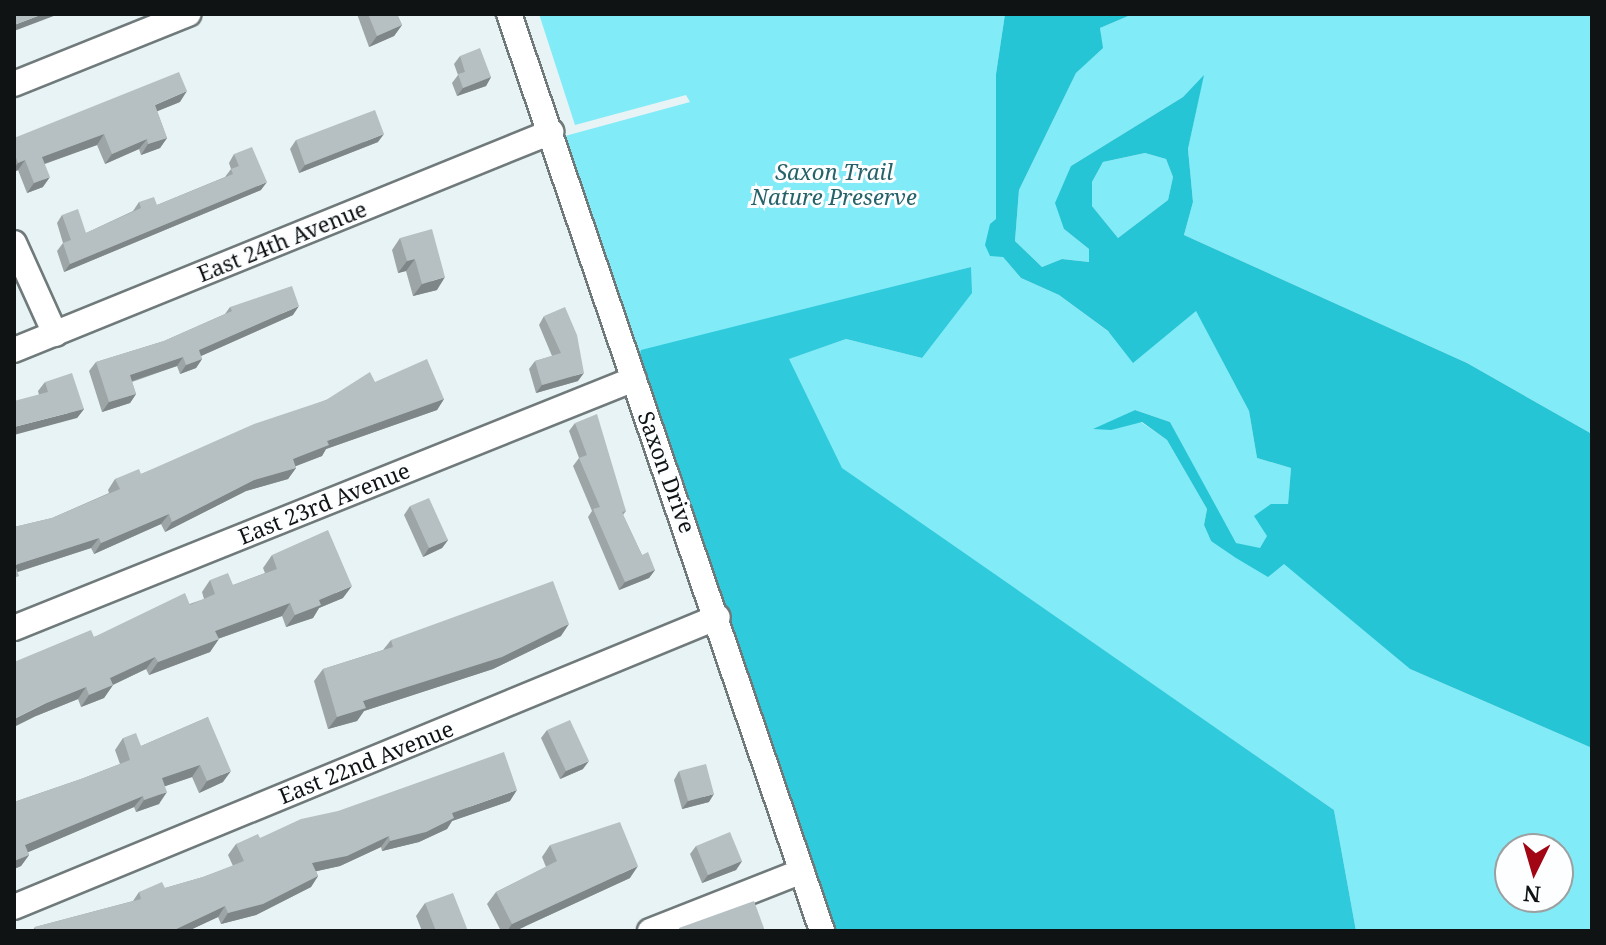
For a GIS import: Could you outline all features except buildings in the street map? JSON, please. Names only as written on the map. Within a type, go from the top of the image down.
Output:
[{"type":"street","points":[[14,84],[188,14]]},
{"type":"street","name":"Saxon Drive","points":[[509,14],[718,617],[822,931]]},
{"type":"street","name":"East 24th Avenue","points":[[14,350],[551,132]]},
{"type":"street","points":[[14,243],[55,334]]},
{"type":"street","name":"East 23rd Avenue","points":[[14,628],[634,379]]},
{"type":"street","name":"East 22nd Avenue","points":[[14,907],[718,617]]},
{"type":"street","points":[[650,931],[802,871]]},
{"type":"green space","name":"Saxon Trail Nature Preserve","points":[[539,14],[1005,14],[996,74],[1003,257],[1021,278],[1059,295],[1113,335],[1196,310],[1249,411],[1257,458],[1291,468],[1288,504],[1260,549],[1235,543],[1170,422],[1135,410],[1095,429],[1141,422],[1167,440],[1207,509],[1204,525],[1211,541],[1284,563],[1410,669],[1592,748],[1592,931],[1356,931],[1334,810],[842,469],[788,359],[846,339],[922,358],[971,267],[639,354],[565,136],[690,102],[686,95],[575,125]]},
{"type":"green space","points":[[1133,14],[1592,14],[1592,434],[1467,363],[1184,235],[1193,202],[1188,149],[1203,77],[1183,97],[1071,166],[1064,229],[1089,249],[1089,262],[1062,259],[1042,267],[1015,241],[1019,190],[1076,73],[1102,48],[1100,28]]},
{"type":"green space","points":[[1145,153],[1166,159],[1173,177],[1168,200],[1118,238],[1092,206],[1092,182],[1103,162]]},
{"type":"shaded area","points":[[1005,14],[1133,14],[1100,28],[1103,48],[1076,73],[1019,190],[1015,241],[1042,267],[1062,259],[1089,262],[1089,249],[1064,229],[1055,203],[1071,166],[1183,97],[1204,75],[1188,149],[1193,202],[1184,235],[1467,363],[1592,434],[1592,748],[1410,669],[1284,564],[1268,577],[1211,541],[1204,525],[1207,509],[1167,440],[1142,422],[1111,430],[1093,429],[1135,410],[1170,422],[1236,543],[1260,548],[1267,536],[1254,516],[1271,504],[1288,504],[1291,468],[1257,458],[1249,411],[1196,311],[1133,363],[1108,331],[1059,295],[1021,278],[1003,257],[990,256],[985,245],[990,224],[996,219],[996,74]],"holes":[[[1145,153],[1166,159],[1173,177],[1168,200],[1118,238],[1092,206],[1092,182],[1103,162]]]},
{"type":"shaded area","points":[[971,267],[972,293],[922,358],[846,339],[789,359],[842,468],[1334,810],[1356,931],[822,931],[634,379],[641,350]]}]
